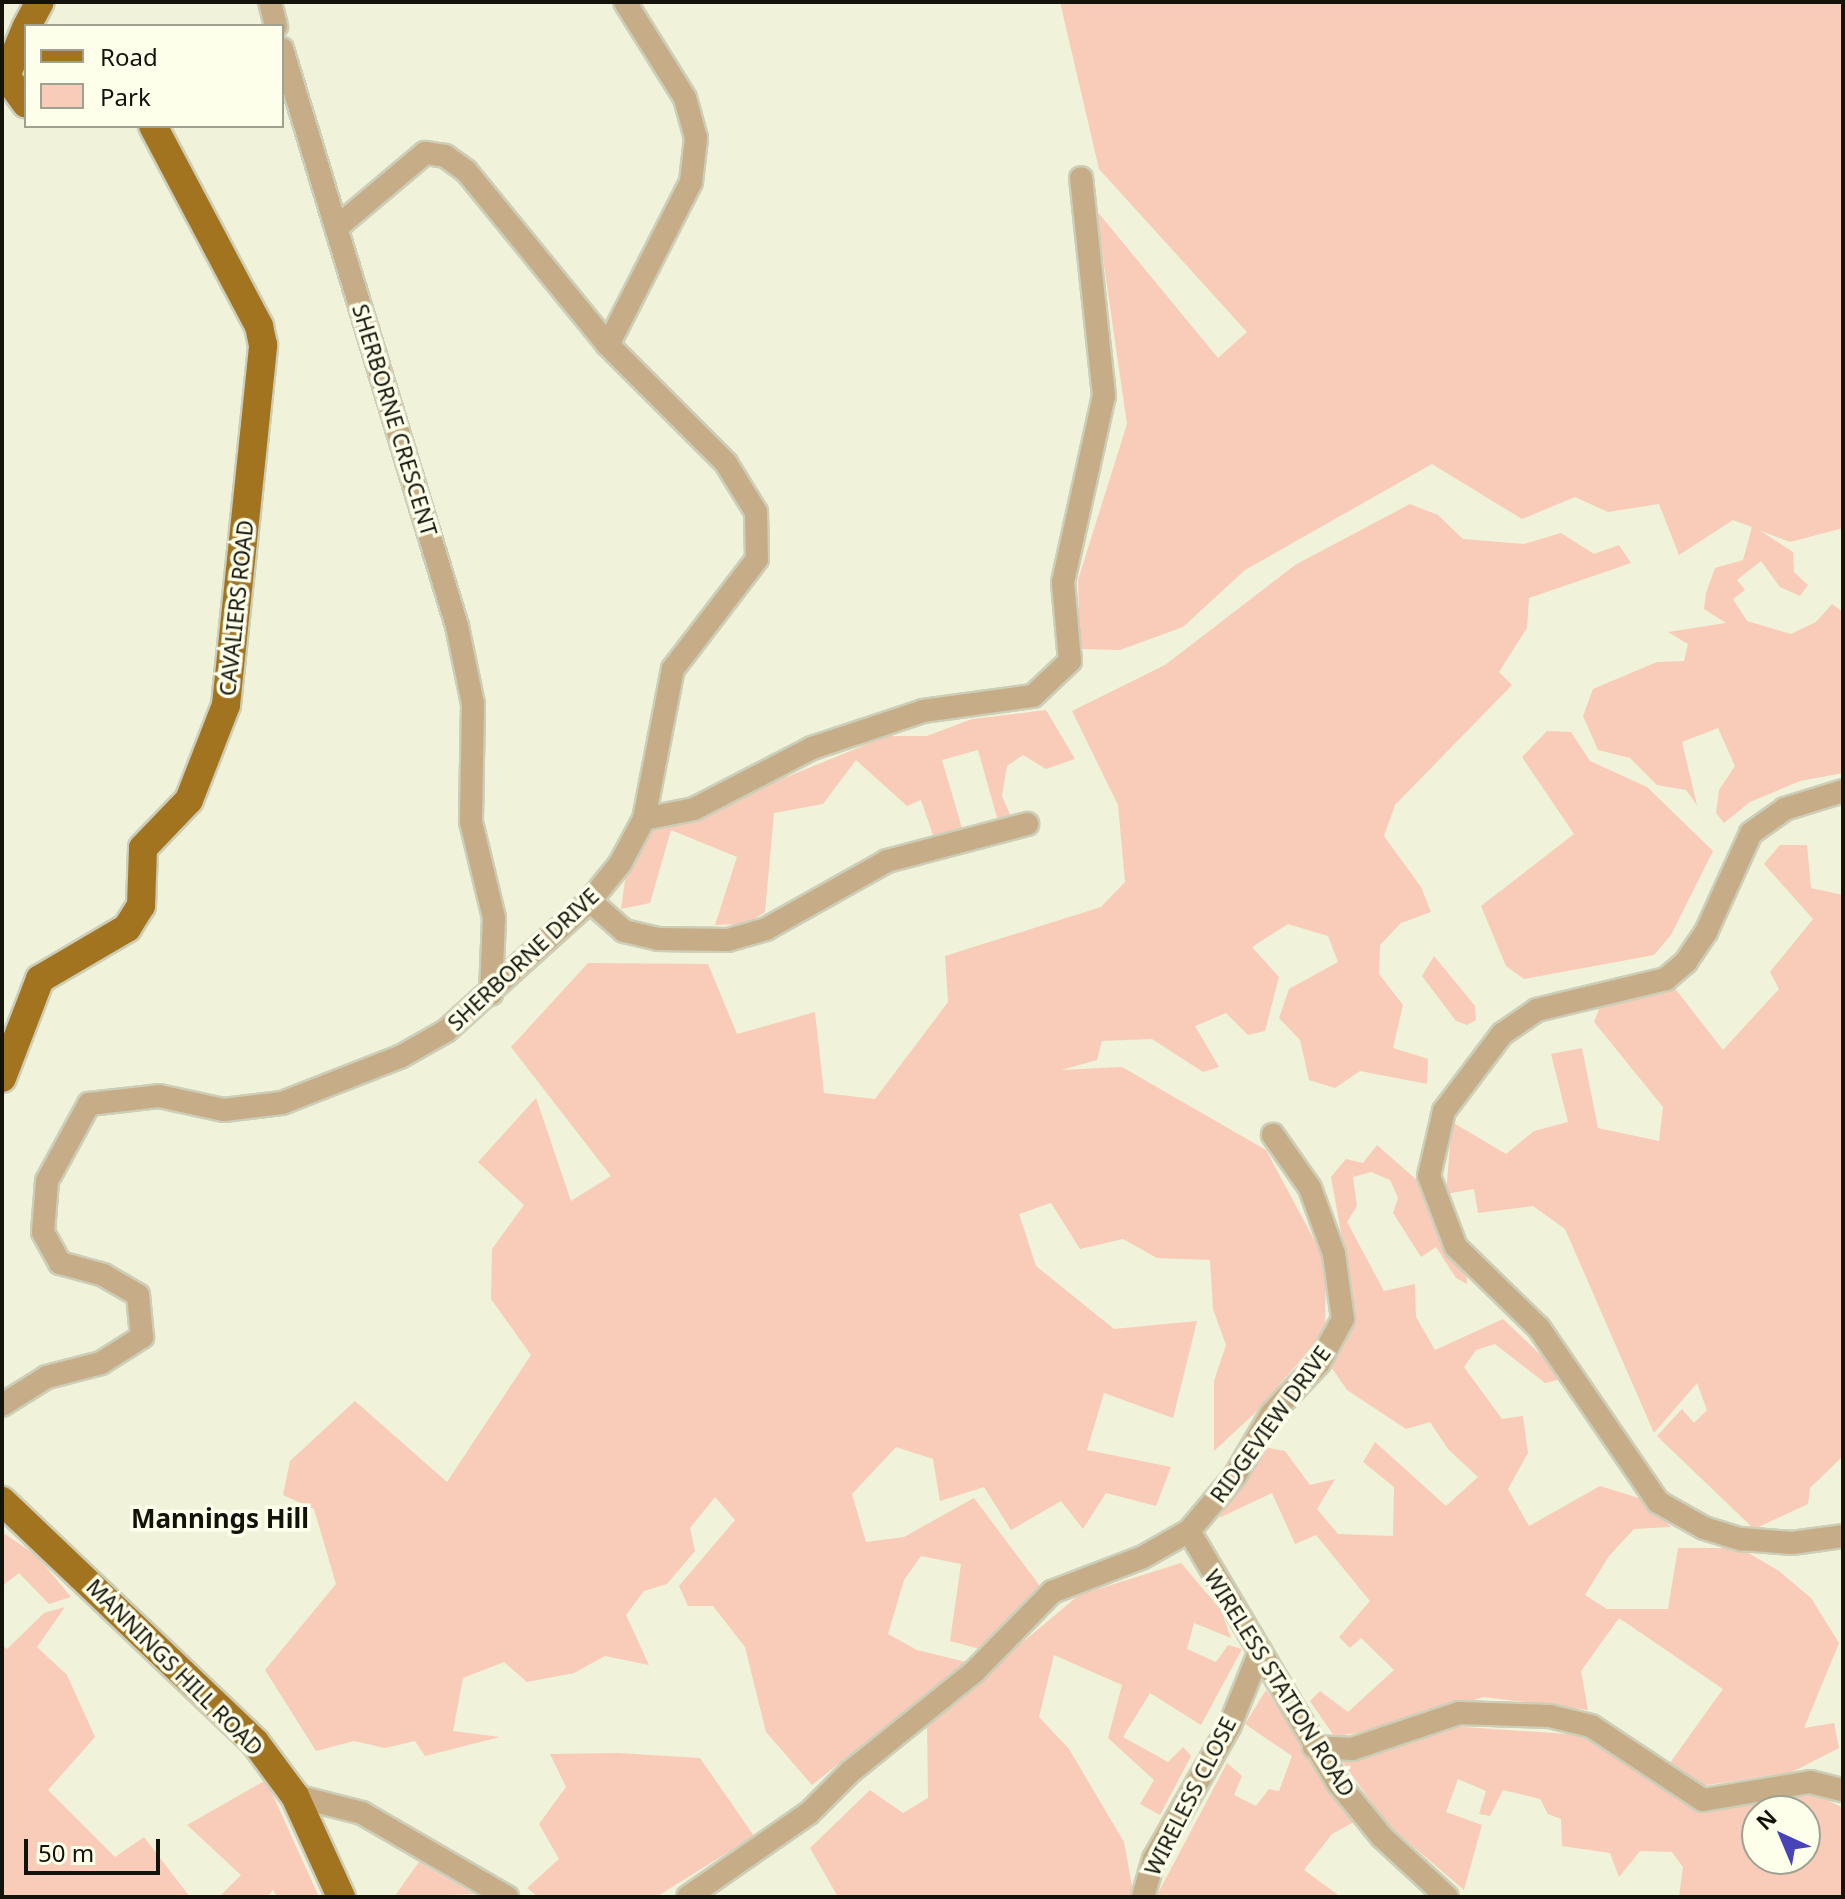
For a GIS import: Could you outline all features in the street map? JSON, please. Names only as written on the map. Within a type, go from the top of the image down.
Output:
[{"type":"main road","points":[[28,24],[40,2]]},
{"type":"main road","points":[[24,32],[6,76],[24,101]]},
{"type":"main road","name":"CAVALIERS ROAD","points":[[2,1078],[40,979],[127,928],[141,906],[143,848],[189,800],[226,705],[263,345],[259,326],[154,128]]},
{"type":"main road","name":"MANNINGS HILL ROAD","points":[[2,1501],[255,1742],[295,1796],[341,1897]]},
{"type":"street","points":[[270,2],[276,24]]},
{"type":"street","points":[[336,228],[409,162],[425,153],[445,156],[466,171],[608,345],[691,182],[696,138],[685,98],[625,2]]},
{"type":"street","name":"SHERBORNE CRESCENT","points":[[284,56],[445,585],[473,704],[471,822],[494,918],[491,994]]},
{"type":"street","points":[[644,819],[694,809],[812,748],[923,711],[1033,696],[1070,661],[1063,582],[1104,396],[1081,178]]},
{"type":"street","name":"SHERBORNE DRIVE","points":[[2,1405],[47,1377],[101,1363],[142,1337],[138,1295],[104,1275],[60,1263],[43,1232],[47,1181],[89,1104],[159,1096],[224,1110],[282,1103],[400,1057],[491,994],[590,901],[620,864],[644,819],[673,669],[757,559],[756,512],[726,463],[608,345]]},
{"type":"street","points":[[1843,791],[1785,809],[1751,833],[1706,932],[1666,979],[1537,1010],[1502,1034],[1444,1111],[1429,1176],[1456,1247],[1539,1328],[1658,1502],[1694,1523],[1741,1539],[1792,1543],[1843,1536]]},
{"type":"street","points":[[590,901],[624,931],[658,939],[728,940],[766,929],[887,861],[1027,824]]},
{"type":"street","name":"RIDGEVIEW DRIVE","points":[[688,1897],[809,1813],[850,1772],[974,1672],[1052,1592],[1143,1557],[1189,1531],[1235,1476],[1272,1413],[1319,1363],[1343,1319],[1334,1254],[1310,1188],[1273,1135]]},
{"type":"street","name":"WIRELESS STATION ROAD","points":[[1189,1531],[1314,1747],[1382,1837],[1447,1897]]},
{"type":"street","name":"WIRELESS CLOSE","points":[[1143,1897],[1154,1859],[1230,1725],[1260,1651]]},
{"type":"street","points":[[1314,1747],[1352,1749],[1459,1713],[1550,1716],[1591,1726],[1703,1800],[1810,1782],[1843,1790]]},
{"type":"street","points":[[295,1796],[362,1813],[507,1897]]},
{"type":"green space","points":[[1060,2],[1843,2],[1843,528],[1790,542],[1759,530],[1793,552],[1794,572],[1808,585],[1800,596],[1780,587],[1761,561],[1737,580],[1745,590],[1733,599],[1747,621],[1791,634],[1816,622],[1832,604],[1843,612],[1843,773],[1800,781],[1750,802],[1724,823],[1716,813],[1719,790],[1735,766],[1718,728],[1682,742],[1697,805],[1686,790],[1657,785],[1630,758],[1598,750],[1583,716],[1593,689],[1657,662],[1684,661],[1688,644],[1668,632],[1726,623],[1704,609],[1706,593],[1715,568],[1743,560],[1752,527],[1733,520],[1679,555],[1659,504],[1608,512],[1575,497],[1522,519],[1432,464],[1245,570],[1183,627],[1120,650],[1080,649],[1078,580],[1127,424],[1096,210],[1218,358],[1247,332],[1099,169]]},
{"type":"green space","points":[[1410,504],[1438,515],[1463,539],[1524,544],[1561,533],[1594,554],[1619,545],[1631,563],[1529,598],[1527,628],[1499,672],[1512,685],[1395,805],[1384,836],[1421,887],[1431,912],[1401,923],[1380,945],[1379,974],[1403,1005],[1393,1048],[1428,1059],[1427,1084],[1360,1071],[1335,1088],[1309,1080],[1300,1040],[1279,1018],[1289,989],[1338,962],[1328,936],[1288,924],[1252,947],[1279,977],[1265,1031],[1248,1035],[1226,1013],[1195,1026],[1219,1067],[1203,1072],[1152,1039],[1102,1041],[1097,1060],[1061,1070],[1122,1067],[1266,1150],[1326,1262],[1325,1332],[1256,1412],[1214,1451],[1214,1381],[1226,1345],[1213,1309],[1210,1260],[1157,1258],[1123,1239],[1080,1249],[1051,1203],[1019,1214],[1036,1266],[1114,1329],[1197,1321],[1173,1418],[1104,1393],[1087,1450],[1171,1467],[1156,1506],[1106,1493],[1083,1529],[1061,1501],[1011,1530],[984,1487],[940,1501],[933,1459],[896,1447],[852,1494],[866,1542],[904,1537],[974,1498],[1040,1586],[980,1649],[950,1641],[961,1564],[921,1556],[904,1580],[888,1634],[917,1650],[966,1662],[812,1785],[766,1732],[745,1647],[713,1606],[688,1606],[679,1586],[735,1520],[715,1497],[690,1528],[695,1551],[667,1584],[644,1591],[626,1615],[649,1665],[605,1656],[574,1673],[527,1682],[504,1662],[463,1678],[453,1731],[500,1737],[425,1756],[415,1741],[385,1748],[354,1741],[316,1751],[265,1670],[336,1584],[314,1509],[283,1495],[290,1461],[355,1401],[447,1482],[531,1355],[491,1299],[492,1249],[524,1205],[478,1162],[536,1098],[571,1201],[611,1176],[511,1047],[588,963],[708,964],[737,1034],[815,1012],[824,1093],[875,1099],[948,1002],[945,956],[1101,907],[1125,882],[1118,805],[1072,711],[1165,665],[1295,565]]},
{"type":"green space","points":[[1046,710],[1075,759],[1046,769],[1023,755],[1007,766],[1002,796],[1011,817],[998,821],[978,750],[942,760],[962,828],[934,838],[921,800],[907,806],[856,760],[823,804],[774,813],[765,912],[746,924],[715,925],[737,857],[671,830],[650,903],[621,909],[627,867],[648,826],[662,828],[887,736],[927,736],[972,719]]},
{"type":"green space","points":[[1547,731],[1571,732],[1590,761],[1647,787],[1713,851],[1671,935],[1654,955],[1524,979],[1506,966],[1481,906],[1574,834],[1522,757]]},
{"type":"green space","points":[[1780,845],[1807,845],[1811,888],[1843,895],[1843,1456],[1810,1488],[1808,1504],[1754,1529],[1657,1436],[1682,1409],[1694,1423],[1707,1410],[1697,1383],[1654,1433],[1565,1229],[1533,1206],[1478,1213],[1474,1189],[1446,1194],[1452,1122],[1506,1154],[1534,1131],[1568,1122],[1551,1054],[1582,1048],[1598,1128],[1659,1141],[1663,1107],[1594,1022],[1599,1009],[1673,986],[1723,1050],[1779,989],[1770,972],[1813,919],[1764,864]]},
{"type":"green space","points":[[1434,956],[1475,1006],[1476,1020],[1467,1025],[1456,1021],[1422,976]]},
{"type":"green space","points":[[1377,1145],[1419,1182],[1466,1269],[1467,1284],[1456,1278],[1436,1247],[1421,1257],[1393,1213],[1398,1198],[1390,1180],[1371,1172],[1353,1177],[1357,1206],[1347,1222],[1384,1291],[1415,1284],[1416,1317],[1435,1350],[1503,1319],[1565,1378],[1545,1383],[1495,1344],[1476,1350],[1464,1367],[1502,1419],[1523,1416],[1528,1453],[1508,1489],[1529,1526],[1600,1486],[1642,1499],[1671,1527],[1634,1529],[1609,1556],[1585,1595],[1607,1609],[1668,1609],[1678,1548],[1740,1548],[1779,1571],[1811,1598],[1839,1643],[1804,1728],[1834,1723],[1839,1748],[1792,1772],[1702,1786],[1667,1767],[1723,1689],[1619,1618],[1581,1671],[1588,1710],[1483,1697],[1374,1731],[1334,1736],[1310,1701],[1320,1691],[1348,1712],[1394,1670],[1361,1638],[1350,1648],[1339,1637],[1370,1601],[1316,1535],[1295,1544],[1272,1493],[1219,1518],[1264,1447],[1285,1451],[1310,1485],[1335,1479],[1317,1509],[1338,1534],[1393,1536],[1394,1487],[1363,1462],[1375,1442],[1446,1506],[1478,1477],[1448,1449],[1430,1422],[1406,1429],[1347,1390],[1329,1364],[1356,1317],[1331,1177],[1346,1159],[1363,1163]]},
{"type":"green space","points":[[2,1532],[37,1556],[71,1597],[49,1604],[19,1573],[2,1586]]},
{"type":"green space","points":[[1181,1563],[1221,1610],[1231,1638],[1194,1623],[1187,1649],[1216,1662],[1228,1645],[1242,1649],[1201,1725],[1150,1693],[1123,1737],[1168,1762],[1183,1747],[1191,1756],[1160,1815],[1140,1804],[1154,1780],[1108,1738],[1122,1685],[1054,1655],[1039,1717],[1069,1749],[1124,1842],[1134,1897],[838,1897],[810,1848],[870,1790],[903,1813],[928,1798],[927,1722],[1079,1595]]},
{"type":"green space","points":[[65,1607],[37,1647],[67,1675],[95,1737],[48,1790],[115,1857],[144,1837],[190,1897],[2,1897],[2,1645],[7,1649],[44,1613]]},
{"type":"green space","points":[[1266,1690],[1354,1822],[1332,1834],[1304,1870],[1341,1897],[1156,1897],[1227,1763],[1242,1776],[1234,1795],[1256,1806],[1269,1789],[1279,1791],[1292,1756],[1245,1724]]},
{"type":"green space","points":[[1450,1726],[1583,1735],[1696,1807],[1741,1803],[1741,1875],[1821,1875],[1821,1797],[1843,1808],[1843,1897],[1679,1897],[1683,1867],[1672,1852],[1640,1851],[1619,1877],[1610,1853],[1562,1846],[1561,1819],[1548,1814],[1540,1799],[1503,1790],[1490,1816],[1479,1814],[1486,1791],[1458,1779],[1446,1812],[1482,1825],[1464,1890],[1387,1824],[1341,1760]]},
{"type":"green space","points":[[618,1753],[700,1758],[754,1836],[656,1897],[538,1897],[527,1888],[559,1859],[539,1824],[566,1787],[550,1754]]},
{"type":"green space","points":[[266,1780],[319,1897],[277,1897],[273,1890],[267,1897],[219,1897],[241,1875],[187,1825]]},
{"type":"green space","points":[[419,1862],[474,1894],[394,1897]]},
{"type":"district","name":"Mannings Hill","points":[[220,1519]]}]
